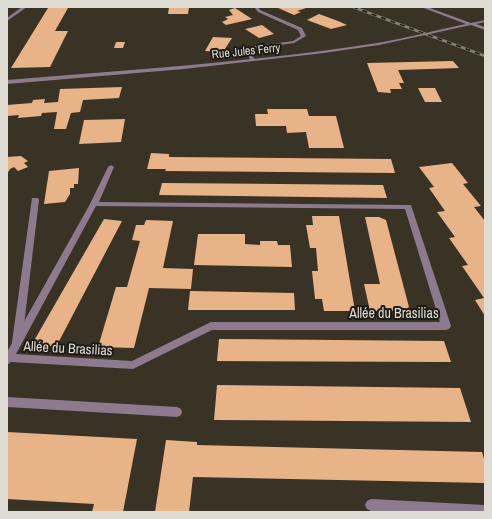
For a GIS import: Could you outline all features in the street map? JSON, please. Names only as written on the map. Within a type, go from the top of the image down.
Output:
[{"type":"street","points":[[7,20],[25,7]]},
{"type":"street","points":[[253,60],[248,52],[251,48],[294,42],[304,36],[300,29],[259,11],[256,7]]},
{"type":"street","points":[[423,7],[485,29]]},
{"type":"street","name":"Rue Jules Ferry","points":[[7,82],[253,60],[379,44],[485,21]]},
{"type":"street","name":"Allée du Brasilias","points":[[94,204],[408,207],[446,326],[211,326],[133,365],[8,359],[94,204],[112,167]]},
{"type":"street","points":[[17,343],[35,200]]},
{"type":"street","points":[[7,402],[177,412]]},
{"type":"street","points":[[371,505],[485,511]]},
{"type":"building","points":[[169,7],[189,7],[188,14],[168,14]]},
{"type":"building","points":[[276,7],[309,7],[297,11],[301,12],[294,15]]},
{"type":"building","points":[[48,8],[68,8],[55,31],[68,31],[50,67],[11,68]]},
{"type":"building","points":[[235,8],[252,19],[226,25],[222,22],[228,19],[225,17],[233,15],[229,10]]},
{"type":"building","points":[[319,14],[347,25],[331,29],[307,20]]},
{"type":"building","points":[[262,25],[274,34],[259,38],[245,29]]},
{"type":"building","points":[[213,37],[232,38],[223,52],[205,51]]},
{"type":"building","points":[[116,42],[125,42],[123,48],[114,48]]},
{"type":"building","points":[[453,61],[459,68],[398,70],[404,83],[399,83],[402,89],[390,89],[391,93],[378,92],[367,63]]},
{"type":"building","points":[[122,87],[119,98],[83,100],[80,112],[71,113],[66,129],[54,129],[57,112],[42,113],[41,116],[18,118],[19,115],[7,116],[7,105],[32,103],[33,100],[45,99],[44,103],[58,102],[60,89]]},
{"type":"building","points":[[418,88],[435,88],[442,102],[425,102]]},
{"type":"building","points":[[267,109],[307,109],[309,116],[336,116],[344,148],[309,148],[306,132],[287,133],[286,126],[256,126],[255,114],[268,114]]},
{"type":"building","points":[[125,119],[121,142],[79,144],[84,120]]},
{"type":"building","points":[[151,153],[169,154],[169,157],[391,159],[395,173],[165,171],[166,169],[147,169]]},
{"type":"building","points":[[21,156],[28,161],[24,163],[28,167],[18,171],[14,167],[10,169],[7,174],[7,157]]},
{"type":"building","points":[[452,163],[468,183],[463,184],[481,206],[474,207],[485,221],[485,316],[475,300],[484,298],[462,266],[468,265],[449,238],[455,237],[437,212],[445,211],[429,188],[434,187],[419,167]]},
{"type":"building","points":[[79,168],[78,184],[74,184],[74,188],[70,188],[70,194],[65,202],[44,204],[49,171]]},
{"type":"building","points":[[162,183],[383,185],[387,198],[159,195]]},
{"type":"building","points":[[312,216],[339,216],[355,311],[324,311],[322,299],[315,299],[312,271],[318,271],[316,248],[310,248],[306,225],[313,225]]},
{"type":"building","points":[[365,217],[379,217],[386,220],[409,307],[404,311],[370,311],[364,284],[380,284]]},
{"type":"building","points":[[104,219],[122,221],[56,347],[37,344],[35,339]]},
{"type":"building","points":[[146,220],[173,221],[163,268],[193,269],[191,289],[149,288],[134,348],[98,347],[116,287],[127,287],[140,241],[132,240],[136,225],[144,225]]},
{"type":"building","points":[[198,234],[245,234],[245,244],[260,245],[260,241],[277,241],[278,245],[290,245],[292,267],[194,265]]},
{"type":"building","points":[[190,291],[294,293],[295,310],[188,310]]},
{"type":"building","points":[[219,339],[444,341],[451,362],[217,361]]},
{"type":"building","points":[[217,385],[460,388],[471,422],[214,420]]},
{"type":"building","points":[[7,432],[137,439],[123,512],[92,512],[94,504],[7,499]]},
{"type":"building","points":[[166,440],[197,442],[197,445],[482,452],[485,462],[485,483],[193,477],[189,512],[155,512]]},
{"type":"railway","points":[[353,7],[485,56]]}]
